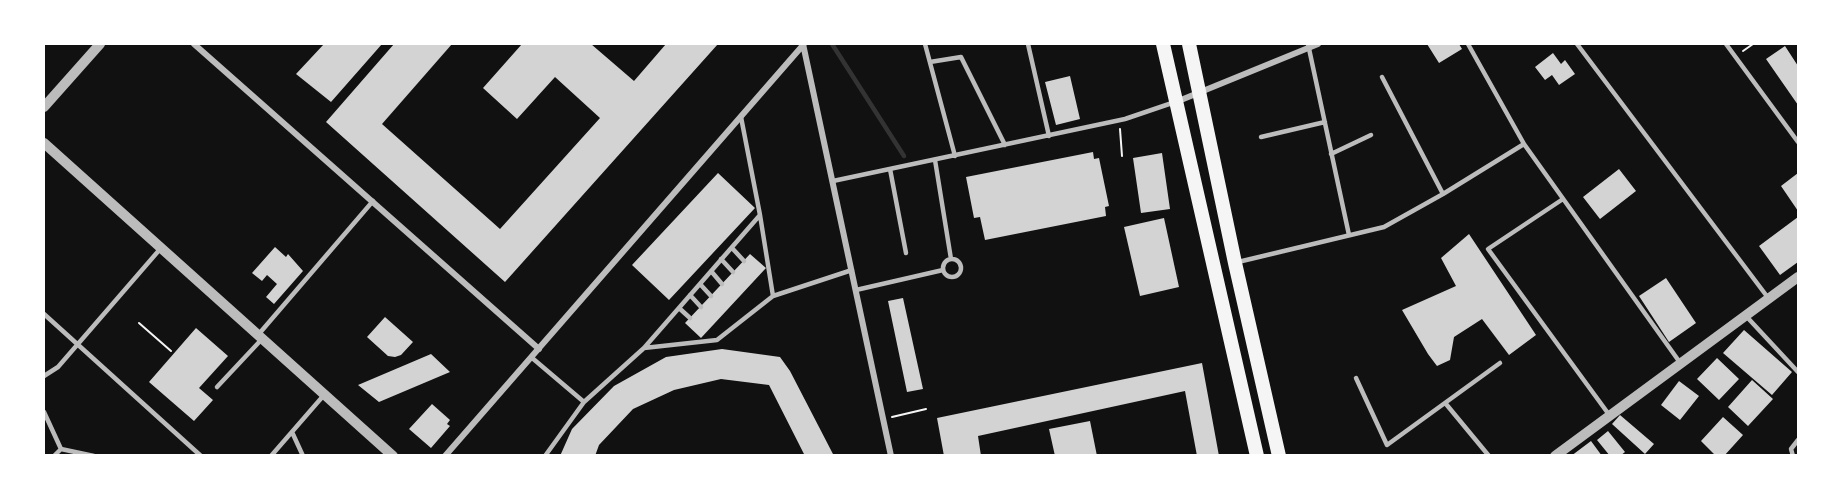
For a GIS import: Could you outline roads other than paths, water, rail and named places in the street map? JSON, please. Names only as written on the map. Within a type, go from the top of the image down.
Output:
[{"type":"main road","points":[[1163,44],[1257,456]]},
{"type":"main road","points":[[1189,44],[1279,456]]},
{"type":"street","points":[[44,107],[100,44]]},
{"type":"street","points":[[194,44],[539,349]]},
{"type":"street","points":[[444,456],[804,44]]},
{"type":"street","points":[[804,44],[891,456]]},
{"type":"street","points":[[1175,102],[1308,46],[1318,44]]},
{"type":"street","points":[[44,142],[393,456]]},
{"type":"street","points":[[1555,456],[1798,277]]},
{"type":"lane","points":[[925,44],[955,156]]},
{"type":"lane","points":[[1028,44],[1049,136]]},
{"type":"lane","points":[[1468,44],[1524,144],[1681,364]]},
{"type":"lane","points":[[1577,44],[1769,299]]},
{"type":"lane","points":[[1726,44],[1798,142]]},
{"type":"lane","points":[[1308,46],[1349,235]]},
{"type":"lane","points":[[930,62],[962,57],[1005,145]]},
{"type":"lane","points":[[1382,77],[1443,194]]},
{"type":"lane","points":[[833,181],[1119,120],[1175,102]]},
{"type":"lane","points":[[741,117],[773,296]]},
{"type":"lane","points":[[1262,137],[1324,122]]},
{"type":"lane","points":[[1331,154],[1371,135]]},
{"type":"lane","points":[[1235,263],[1384,227],[1524,144]]},
{"type":"lane","points":[[935,160],[951,259]]},
{"type":"lane","points":[[890,169],[906,253]]},
{"type":"lane","points":[[1563,199],[1488,249],[1610,416]]},
{"type":"lane","points":[[217,387],[373,201]]},
{"type":"lane","points":[[545,456],[584,402],[644,348],[760,215]]},
{"type":"lane","points":[[44,376],[58,367],[161,248]]},
{"type":"lane","points":[[732,248],[744,261]]},
{"type":"lane","points":[[722,259],[733,272]]},
{"type":"lane","points":[[856,290],[943,270],[951,276],[958,273],[960,268],[958,262],[951,259],[945,262],[943,270]]},
{"type":"lane","points":[[644,348],[717,340],[773,296],[852,270]]},
{"type":"lane","points":[[711,271],[722,284]]},
{"type":"lane","points":[[700,284],[711,296]]},
{"type":"lane","points":[[690,295],[701,307]]},
{"type":"lane","points":[[679,308],[690,318]]},
{"type":"lane","points":[[44,314],[201,456]]},
{"type":"lane","points":[[1746,316],[1798,372]]},
{"type":"lane","points":[[531,357],[584,402]]},
{"type":"lane","points":[[1356,378],[1387,445],[1500,363]]},
{"type":"lane","points":[[271,456],[324,395]]},
{"type":"lane","points":[[1446,404],[1489,456]]},
{"type":"lane","points":[[44,412],[61,449]]},
{"type":"lane","points":[[292,432],[303,456]]},
{"type":"lane","points":[[1793,456],[1791,449],[1798,440]]},
{"type":"lane","points":[[54,456],[61,449]]},
{"type":"lane","points":[[61,449],[94,456]]},
{"type":"waterway","points":[[832,44],[904,156]]}]
